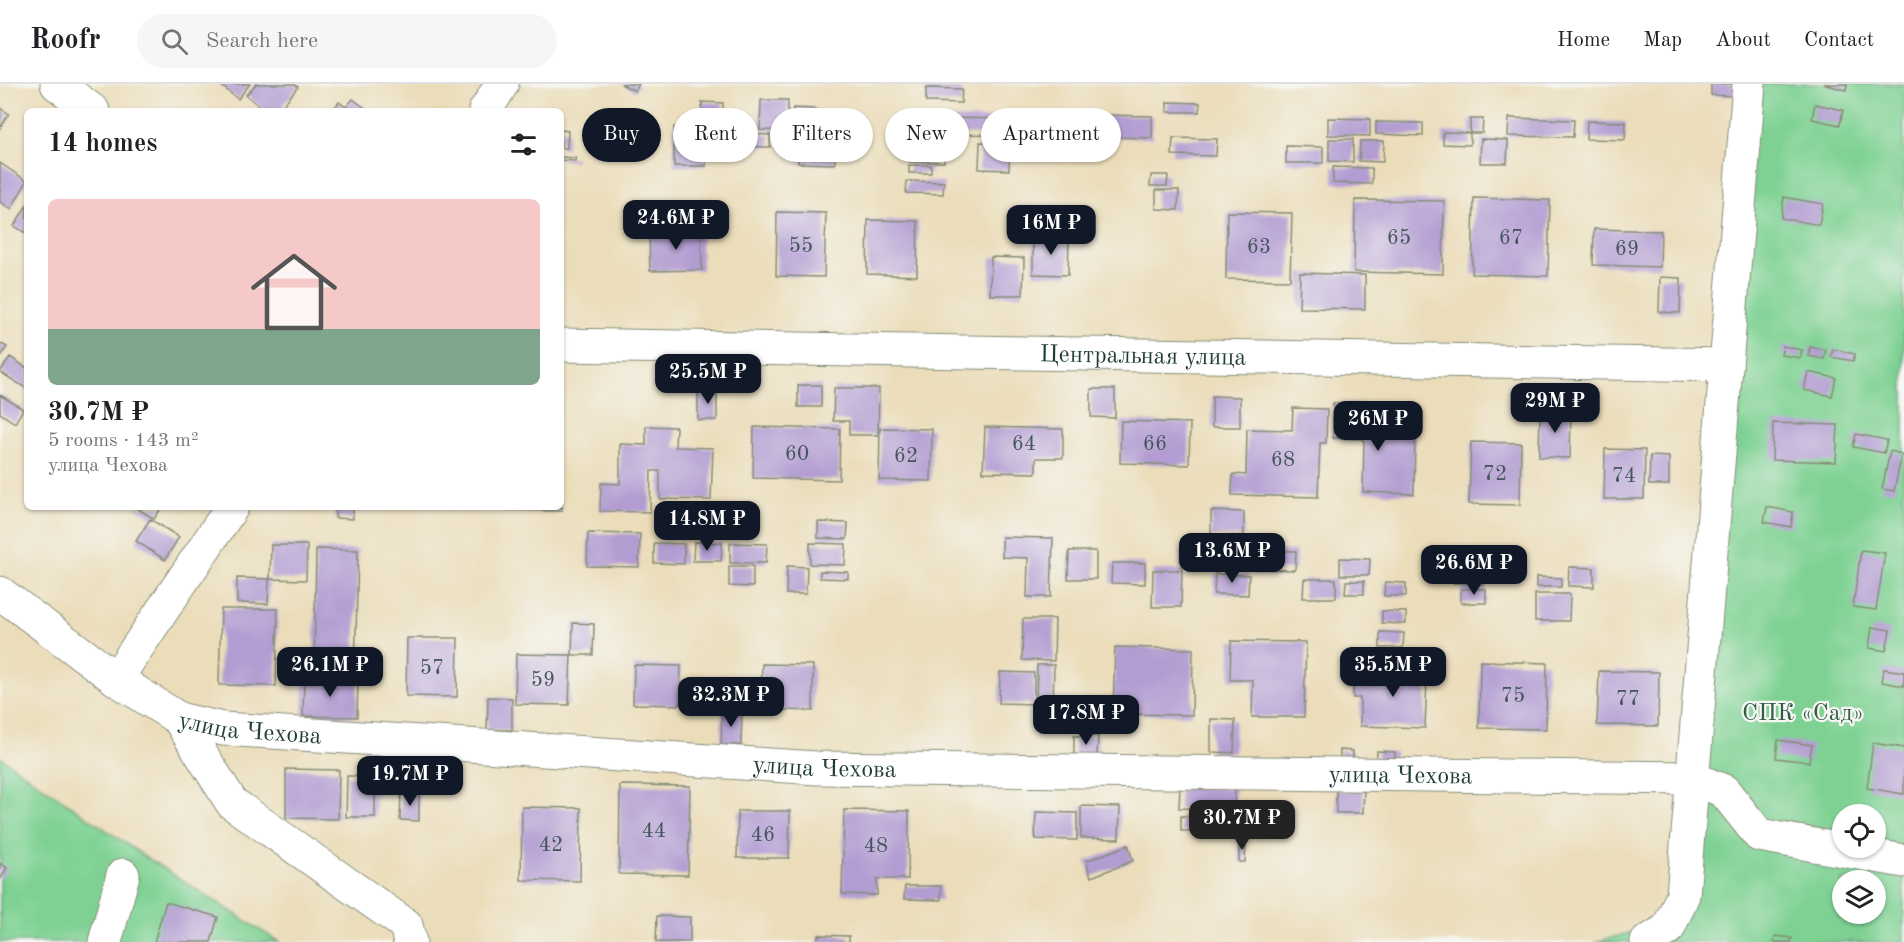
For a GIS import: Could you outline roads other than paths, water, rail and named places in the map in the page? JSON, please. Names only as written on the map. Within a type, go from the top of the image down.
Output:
[{"type":"street","points":[[57,84],[89,108]]},
{"type":"street","points":[[487,108],[502,84]]},
{"type":"street","points":[[1647,942],[1668,929],[1683,895],[1749,84]]},
{"type":"street","name":"Центральная улица","points":[[564,345],[1726,364]]},
{"type":"street","points":[[116,679],[230,510]]},
{"type":"street","name":"улица Чехова","points":[[0,593],[116,679],[179,719],[223,729],[818,768],[1692,778]]},
{"type":"street","points":[[179,719],[232,804],[406,925],[410,942]]},
{"type":"street","points":[[1692,778],[1724,791],[1759,835],[1904,861]]},
{"type":"street","points":[[105,942],[123,874]]},
{"type":"park label","name":"СПК «Сад»","points":[[1803,712]]}]
